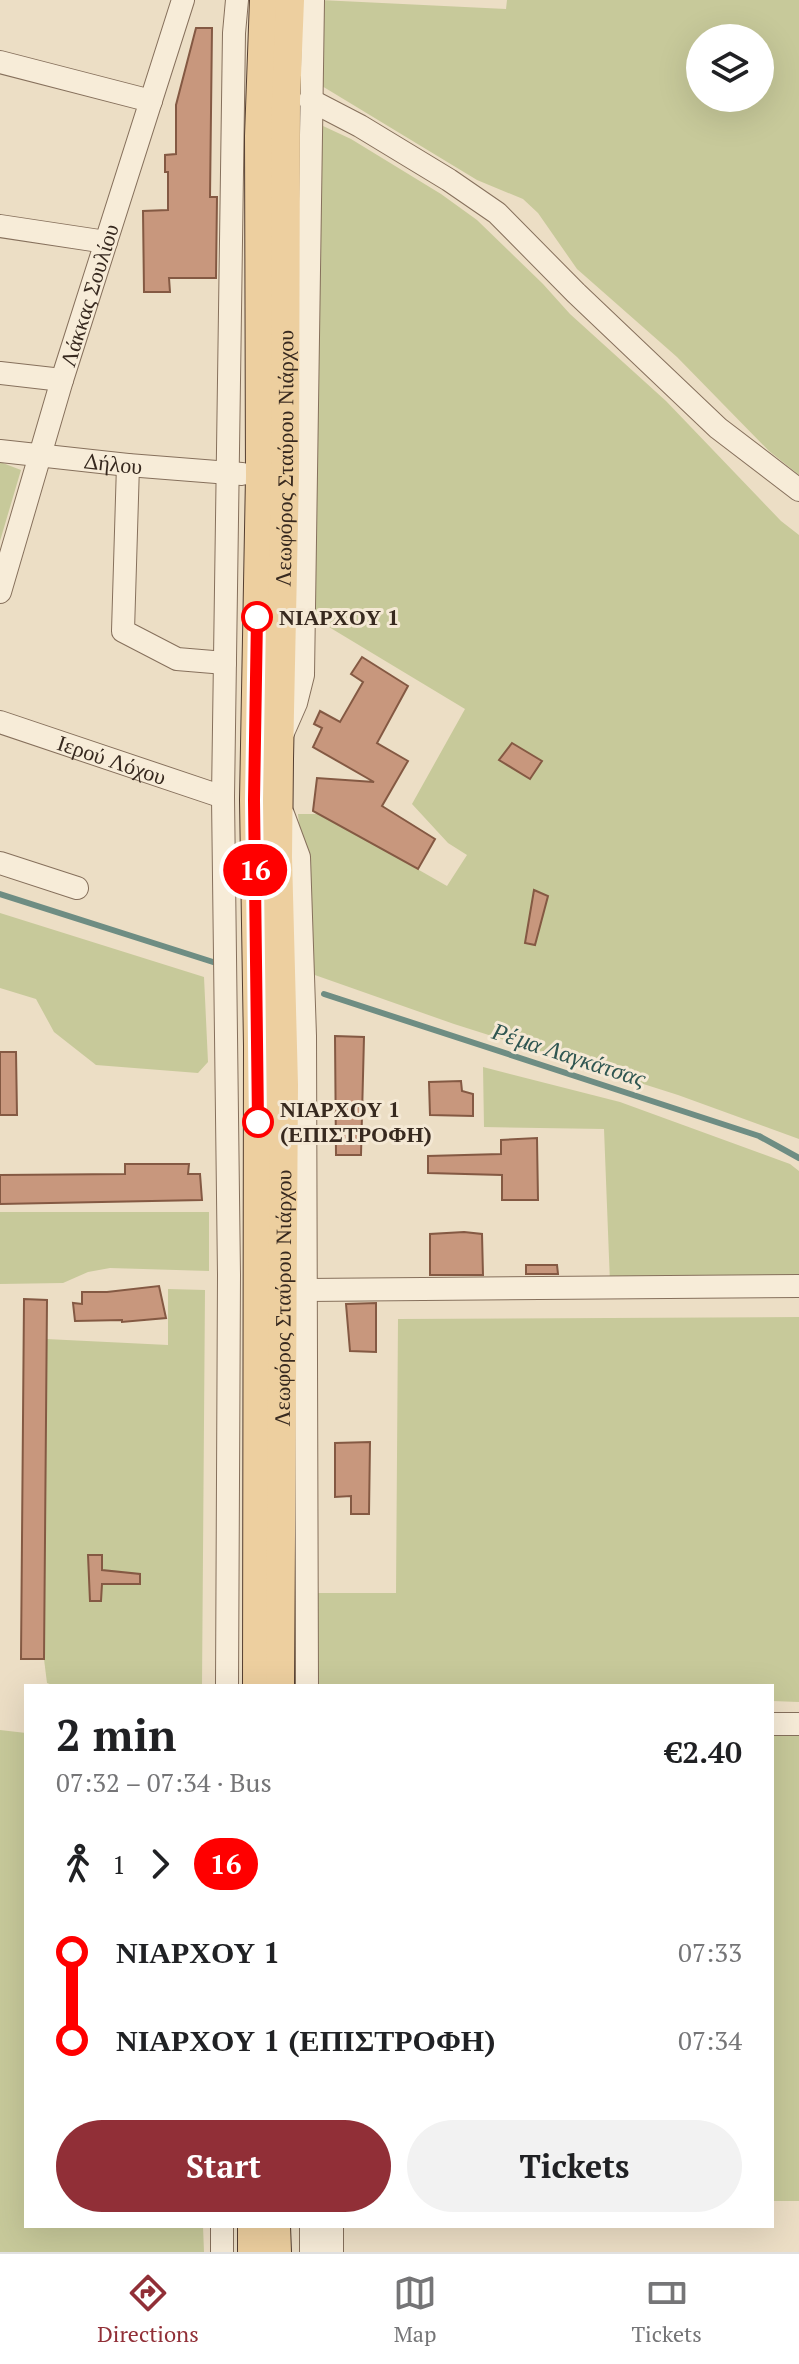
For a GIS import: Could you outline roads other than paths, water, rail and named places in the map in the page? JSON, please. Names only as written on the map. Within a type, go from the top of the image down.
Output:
[{"type":"main road","name":"Λεωφόρος Σταύρου Νιάρχου","points":[[257,1684],[258,1046],[254,800],[260,476],[259,136],[264,0]]},
{"type":"main road","name":"Λεωφόρος Σταύρου Νιάρχου","points":[[280,1684],[284,1085],[279,804],[285,473],[286,100],[290,0]]},
{"type":"main road","points":[[252,2228],[252,2252]]},
{"type":"main road","points":[[276,2228],[277,2252]]},
{"type":"street","name":"Λάκκας Σουλίου","points":[[0,592],[62,380],[183,0]]},
{"type":"street","points":[[227,1684],[229,1260],[223,797],[234,33],[237,0]]},
{"type":"street","points":[[280,740],[296,703],[303,675],[313,0]]},
{"type":"street","points":[[0,62],[151,101]]},
{"type":"street","points":[[310,100],[360,126],[497,213],[709,419],[799,490]]},
{"type":"street","points":[[0,226],[106,242]]},
{"type":"street","points":[[0,373],[62,380]]},
{"type":"street","name":"Δήλου","points":[[0,451],[260,476]]},
{"type":"street","points":[[128,465],[123,631],[177,659],[225,663]]},
{"type":"street","name":"Ιερού Λόχου","points":[[0,722],[223,797]]},
{"type":"street","points":[[279,804],[299,857],[305,1036],[307,1684]]},
{"type":"street","points":[[0,863],[77,888]]},
{"type":"street","points":[[306,1290],[799,1286]]},
{"type":"street","points":[[774,1724],[799,1724]]},
{"type":"street","points":[[222,2228],[222,2252]]},
{"type":"street","points":[[311,2228],[311,2252]]},
{"type":"street","points":[[332,2228],[332,2252]]},
{"type":"waterway","name":"Ρέμα Λαγκάτσας","points":[[0,894],[213,962]]},
{"type":"waterway","name":"Ρέμα Λαγκάτσας","points":[[324,994],[759,1136],[799,1158]]},
{"type":"place","name":"ΝΙΑΡΧΟΥ 1","points":[[257,617]]},
{"type":"place","name":"ΝΙΑΡΧΟΥ 1 (ΕΠΙΣΤΡΟΦΗ)","points":[[258,1122]]}]
